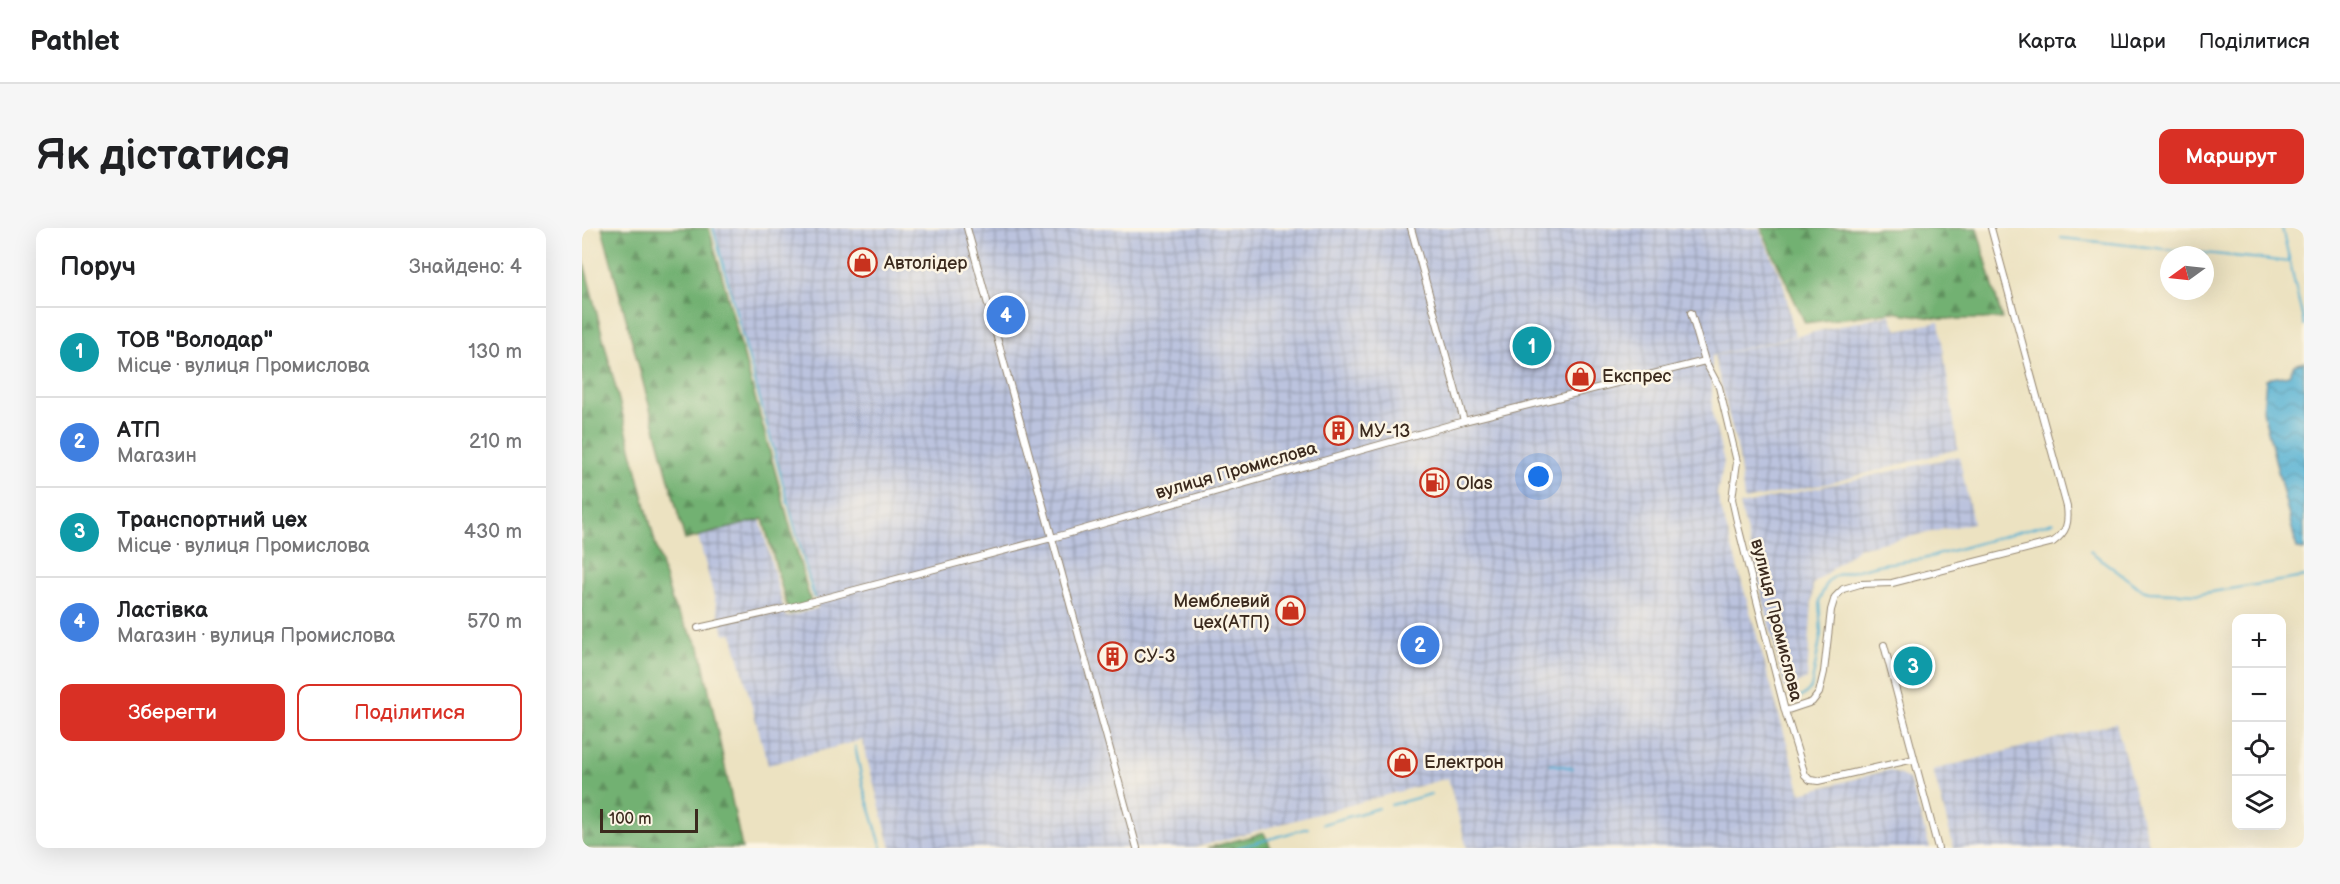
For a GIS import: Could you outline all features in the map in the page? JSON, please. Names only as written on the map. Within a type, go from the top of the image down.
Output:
[{"type":"street","points":[[967,228],[1137,848]]},
{"type":"street","points":[[1411,228],[1464,421]]},
{"type":"street","points":[[1785,711],[1812,702],[1819,693],[1824,672],[1831,610],[1835,597],[1843,589],[1860,584],[1892,583],[2054,542],[2066,531],[2069,520],[2067,507],[1991,228]]},
{"type":"street","name":"вулиця Промислова","points":[[1691,313],[1706,361],[1719,387],[1737,462],[1732,500],[1785,711],[1804,773],[1812,781],[1914,759]]},
{"type":"street","name":"вулиця Промислова","points":[[698,628],[779,610],[1159,508],[1464,421],[1706,361]]},
{"type":"street","points":[[1884,645],[1938,848]]},
{"type":"shaded area","points":[[714,228],[1759,228],[1783,282],[1795,336],[1712,356],[1712,413],[1724,462],[1717,494],[1801,793],[1889,770],[1909,779],[1930,848],[1467,848],[1448,778],[1194,848],[891,848],[862,740],[768,765],[732,633],[724,634],[698,536],[760,519],[786,617],[818,608]]},
{"type":"shaded area","points":[[1890,314],[1897,330],[1939,322],[1958,449],[1830,483],[1744,500],[1739,456],[1714,356]]},
{"type":"shaded area","points":[[1959,456],[1973,523],[1858,548],[1813,584],[1807,679],[1785,689],[1740,505]]},
{"type":"shaded area","points":[[2116,723],[2150,848],[1954,848],[1933,770]]},
{"type":"green space","points":[[602,228],[709,228],[812,607],[789,614],[763,519],[685,540]]},
{"type":"green space","points":[[1761,228],[1977,228],[2002,319],[1941,319],[1892,312],[1805,323]]},
{"type":"green space","points":[[582,255],[673,605],[700,648],[742,848],[582,848]]},
{"type":"green space","points":[[1264,833],[1271,848],[1207,848]]},
{"type":"water","points":[[2304,362],[2304,550],[2297,549],[2263,411],[2266,379],[2289,375],[2294,365]]},
{"type":"waterway","points":[[713,228],[814,598]]},
{"type":"waterway","points":[[2282,228],[2290,262]]},
{"type":"waterway","points":[[2061,238],[2290,262],[2304,325]]},
{"type":"waterway","points":[[1794,699],[1803,696],[1811,688],[1821,634],[1819,600],[1828,581],[1837,575],[1882,564],[1923,559],[2053,522]]},
{"type":"waterway","points":[[2090,551],[2142,590],[2149,592],[2199,594],[2304,577]]},
{"type":"waterway","points":[[855,746],[864,790],[882,848]]},
{"type":"waterway","points":[[1550,764],[1573,768]]},
{"type":"waterway","points":[[1391,805],[1431,794]]},
{"type":"waterway","points":[[1323,824],[1379,808]]},
{"type":"waterway","points":[[1237,848],[1308,828]]},
{"type":"place","name":"Автолідер","points":[[863,263]]},
{"type":"place","name":"Ластівка","points":[[1006,315]]},
{"type":"place","name":"ТОВ \"Володар\"","points":[[1532,346]]},
{"type":"place","name":"Експрес","points":[[1581,376]]},
{"type":"place","name":"МУ-13","points":[[1338,431]]},
{"type":"place","name":"Olas","points":[[1435,483]]},
{"type":"place","name":"Мемблевий цех(АТП)","points":[[1291,611]]},
{"type":"place","name":"АТП","points":[[1420,645]]},
{"type":"place","name":"СУ-3","points":[[1113,656]]},
{"type":"place","name":"Транспортний цех","points":[[1913,666]]},
{"type":"place","name":"Електрон","points":[[1403,762]]}]
